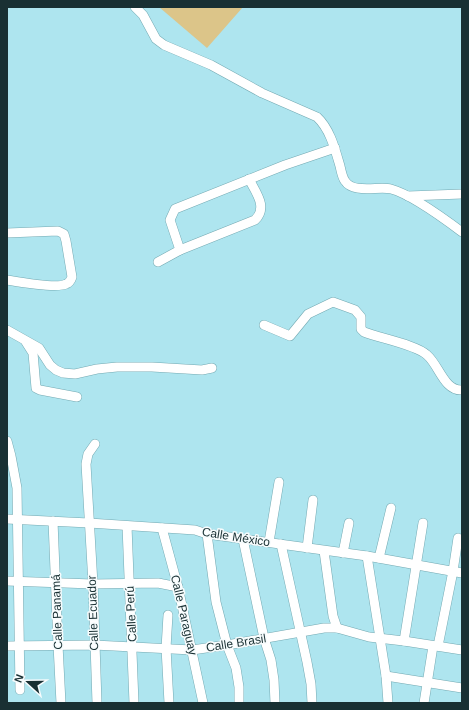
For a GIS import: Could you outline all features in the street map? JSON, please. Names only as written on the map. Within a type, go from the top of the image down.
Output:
[{"type":"street","points":[[135,7],[143,15],[156,39],[164,45],[211,65],[262,93],[317,117],[323,122],[335,148],[345,181],[350,185],[363,189],[391,189],[408,196],[462,231]]},
{"type":"street","points":[[180,250],[170,220],[175,209],[285,165],[335,148]]},
{"type":"street","points":[[158,262],[180,250],[255,220],[259,216],[261,203],[249,179]]},
{"type":"street","points":[[408,196],[462,194]]},
{"type":"street","points":[[7,233],[58,231],[64,234],[72,277],[70,282],[66,285],[46,285],[7,280]]},
{"type":"street","points":[[264,325],[290,336],[308,314],[333,302],[344,305],[355,310],[360,317],[361,329],[364,332],[420,350],[436,364],[452,388],[462,390]]},
{"type":"street","points":[[7,330],[39,348],[50,365],[63,373],[76,374],[97,369],[117,367],[152,367],[202,370],[212,368]]},
{"type":"street","points":[[24,340],[33,353],[36,388],[77,396]]},
{"type":"street","points":[[7,441],[17,488],[20,690]]},
{"type":"street","name":"Calle Ecuador","points":[[95,444],[86,458],[93,584],[97,703]]},
{"type":"street","points":[[269,542],[279,482]]},
{"type":"street","points":[[307,548],[313,500]]},
{"type":"street","points":[[379,558],[391,508]]},
{"type":"street","name":"Calle México","points":[[7,519],[195,530],[207,534],[343,554],[367,556],[457,572]]},
{"type":"street","name":"Calle Panamá","points":[[53,521],[61,703]]},
{"type":"street","points":[[343,554],[349,523]]},
{"type":"street","points":[[404,641],[423,523]]},
{"type":"street","name":"Calle Perú","points":[[127,526],[134,703]]},
{"type":"street","name":"Calle Paraguay","points":[[162,528],[178,587],[203,703]]},
{"type":"street","points":[[207,534],[216,602],[227,645],[236,668],[239,687],[239,703]]},
{"type":"street","points":[[424,703],[435,646],[457,572],[458,538]]},
{"type":"street","points":[[243,539],[264,638],[271,660],[275,703]]},
{"type":"street","points":[[281,544],[308,662],[312,703]]},
{"type":"street","points":[[324,551],[333,616],[337,628]]},
{"type":"street","points":[[367,556],[386,676],[388,703]]},
{"type":"street","points":[[7,581],[93,584],[158,583],[178,587]]},
{"type":"street","points":[[168,615],[166,648],[169,703]]},
{"type":"street","name":"Calle Brasil","points":[[7,646],[94,645],[192,650],[324,628],[337,628],[360,636],[462,650]]},
{"type":"street","points":[[386,676],[462,688]]},
{"type":"shaded area","points":[[159,7],[243,7],[207,48]]}]
